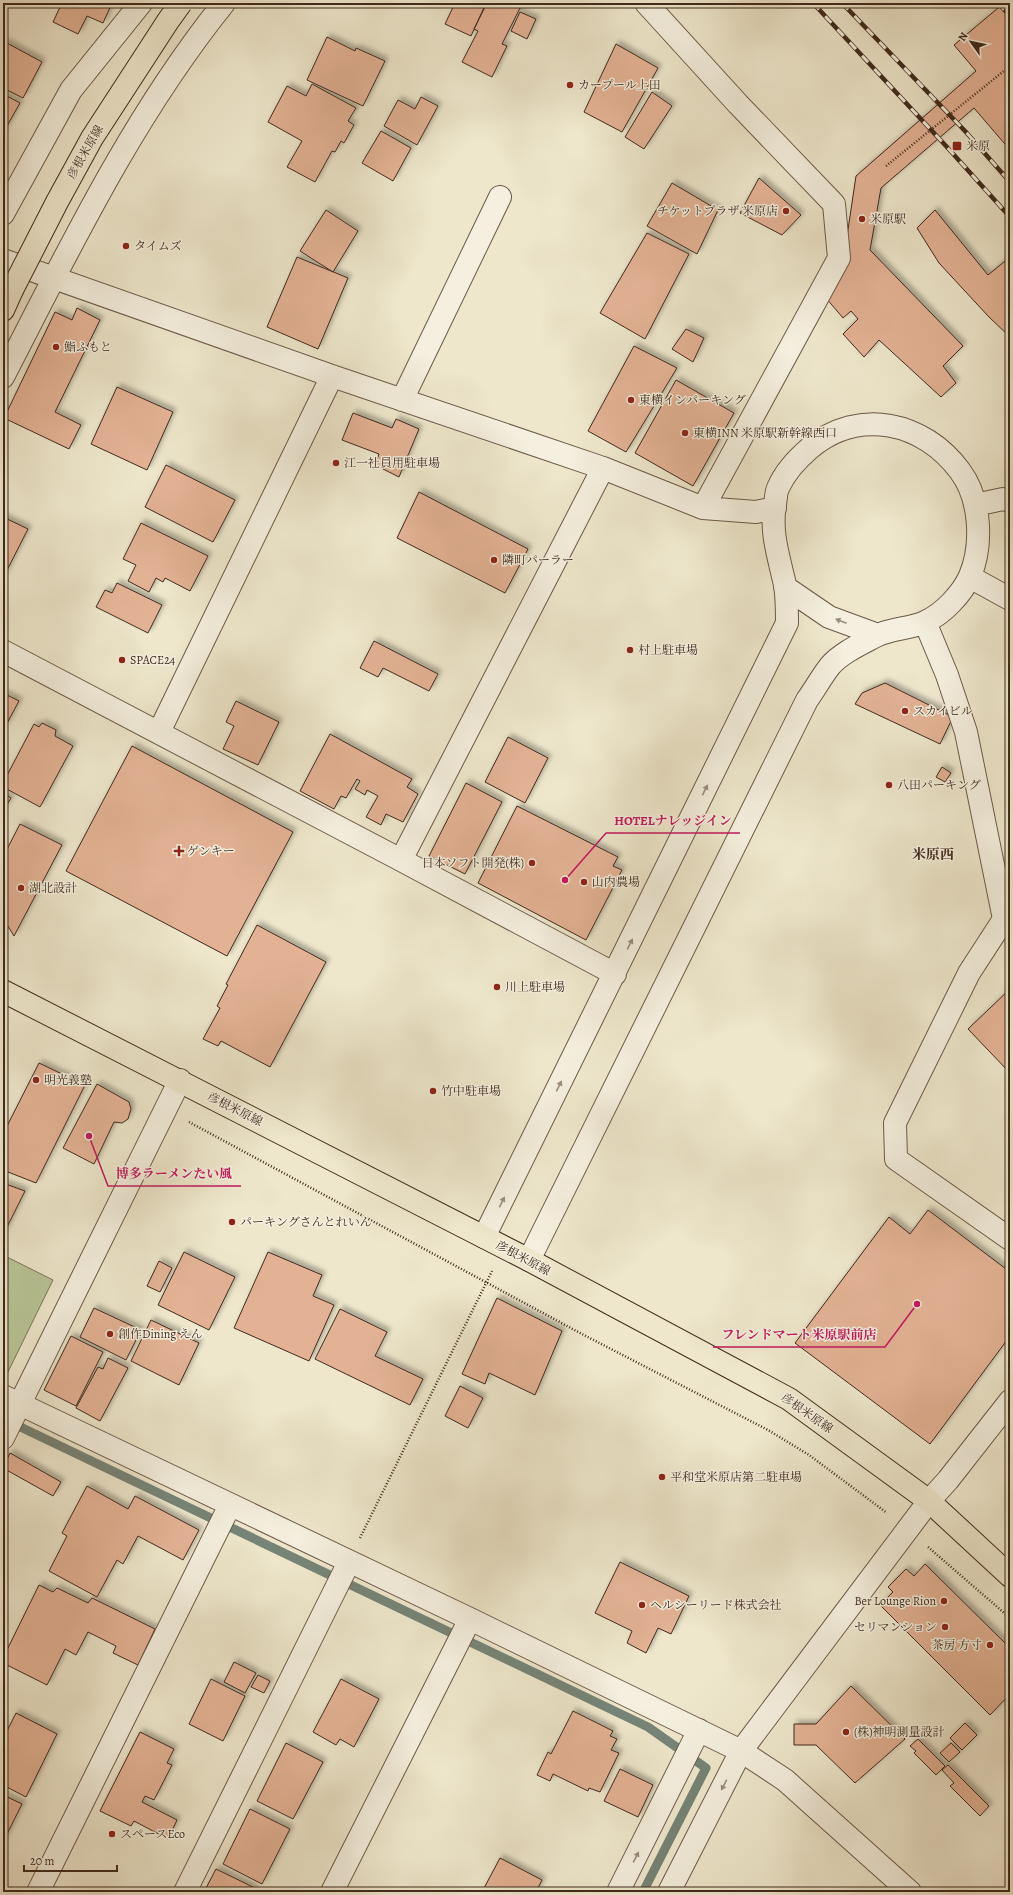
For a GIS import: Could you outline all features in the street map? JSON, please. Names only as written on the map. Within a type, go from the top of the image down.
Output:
[{"type":"main road","name":"彦根米原線","points":[[3,310],[92,138],[168,21],[182,3]]},
{"type":"main road","name":"彦根米原線","points":[[3,991],[180,1080],[529,1260],[789,1399],[929,1501],[1010,1576]]},
{"type":"street","points":[[3,214],[71,90],[141,3]]},
{"type":"street","points":[[3,377],[54,277],[141,119],[204,27],[224,3]]},
{"type":"street","points":[[646,3],[738,104],[834,204],[839,258],[703,508]]},
{"type":"street","points":[[402,400],[500,196]]},
{"type":"street","points":[[3,260],[332,376],[603,468],[703,508],[756,512],[775,508]]},
{"type":"street","points":[[159,732],[332,376]]},
{"type":"street","points":[[484,1237],[787,623],[785,587],[775,547],[773,519],[778,488],[796,460],[818,442],[839,430],[865,423],[892,425],[918,435],[940,450],[961,472],[975,505],[979,543],[970,577],[949,607],[925,622],[878,635],[848,652],[831,665],[807,700],[529,1260]]},
{"type":"street","points":[[401,860],[603,468]]},
{"type":"street","points":[[975,505],[1003,499],[1010,501]]},
{"type":"street","points":[[970,577],[1010,599]]},
{"type":"street","points":[[785,587],[829,617],[878,635]]},
{"type":"street","points":[[925,622],[947,675],[966,732],[1007,922],[969,973],[895,1123],[896,1160],[1010,1239]]},
{"type":"street","points":[[3,651],[615,974]]},
{"type":"street","points":[[4,1437],[13,1405],[180,1080]]},
{"type":"street","points":[[669,1892],[741,1751],[929,1501],[948,1480],[1010,1401]]},
{"type":"street","points":[[13,1405],[224,1518],[342,1575],[463,1632],[699,1730],[741,1751],[786,1780],[910,1892]]},
{"type":"street","points":[[38,1892],[224,1518]]},
{"type":"street","points":[[185,1892],[342,1575]]},
{"type":"street","points":[[332,1892],[463,1632]]},
{"type":"street","points":[[618,1892],[699,1730]]},
{"type":"path","points":[[886,166],[1010,66]]},
{"type":"path","points":[[166,1109],[580,1333],[768,1430],[809,1456],[908,1530],[1010,1618]]},
{"type":"path","points":[[342,1575],[504,1248]]},
{"type":"green space","points":[[3,1255],[53,1280],[6,1376],[3,1375]]},
{"type":"building","points":[[62,3],[112,3],[103,23],[87,16],[78,34],[53,22]]},
{"type":"building","points":[[455,3],[486,3],[471,36],[445,24]]},
{"type":"building","points":[[487,3],[510,3],[520,8],[502,44],[507,46],[492,77],[462,62],[478,31],[474,29]]},
{"type":"building","name":"米原駅","points":[[1004,3],[1010,3],[1010,150],[974,108],[881,188],[870,250],[963,346],[943,366],[956,383],[941,397],[879,340],[864,357],[843,334],[858,319],[851,311],[843,318],[820,291],[842,270],[856,176],[976,71],[954,45]]},
{"type":"building","points":[[520,12],[536,19],[527,39],[511,31]]},
{"type":"building","points":[[327,37],[355,51],[356,48],[385,61],[363,106],[307,80]]},
{"type":"building","points":[[5,42],[42,62],[23,98],[3,88],[3,45]]},
{"type":"building","points":[[616,44],[658,68],[622,132],[584,112]]},
{"type":"building","points":[[312,84],[356,108],[348,121],[354,125],[344,143],[341,141],[335,152],[332,151],[315,182],[287,167],[302,141],[268,122],[287,86],[306,96]]},
{"type":"building","points":[[652,92],[672,106],[644,149],[625,137]]},
{"type":"building","points":[[3,94],[20,103],[3,133]]},
{"type":"building","points":[[421,97],[438,106],[417,145],[384,126],[398,100],[415,109]]},
{"type":"building","points":[[381,131],[411,148],[393,181],[362,163]]},
{"type":"building","points":[[759,178],[801,215],[782,235],[740,213]]},
{"type":"building","points":[[672,183],[718,210],[697,254],[647,226]]},
{"type":"building","points":[[326,210],[358,231],[333,272],[300,251]]},
{"type":"building","name":"米原駅","points":[[935,210],[988,275],[1010,257],[1010,337],[989,317],[939,263],[917,228]]},
{"type":"building","points":[[647,233],[689,254],[645,339],[600,313]]},
{"type":"building","points":[[297,257],[348,278],[318,349],[267,327]]},
{"type":"building","points":[[77,308],[100,320],[55,412],[81,425],[69,449],[4,418],[55,312],[72,320]]},
{"type":"building","points":[[686,329],[704,338],[693,362],[672,349]]},
{"type":"building","name":"東横インパーキング","points":[[634,346],[677,368],[626,452],[588,431]]},
{"type":"building","name":"東横INN 米原駅新幹線西口","points":[[676,380],[734,413],[693,486],[635,453]]},
{"type":"building","points":[[117,387],[173,412],[147,470],[91,444]]},
{"type":"building","points":[[353,413],[392,428],[396,419],[419,429],[399,477],[375,465],[379,454],[342,440]]},
{"type":"building","points":[[166,465],[235,500],[213,542],[145,507]]},
{"type":"building","points":[[419,492],[528,549],[505,593],[397,538]]},
{"type":"building","points":[[3,517],[28,529],[3,578]]},
{"type":"building","points":[[141,523],[208,556],[190,591],[165,578],[163,582],[156,578],[149,592],[128,581],[136,565],[123,559]]},
{"type":"building","points":[[117,583],[162,605],[148,633],[96,607],[105,590],[112,593]]},
{"type":"building","points":[[374,641],[438,674],[429,691],[383,668],[378,677],[360,668]]},
{"type":"building","name":"スカイビル","points":[[885,683],[953,717],[940,744],[855,704],[862,693]]},
{"type":"building","points":[[3,693],[19,701],[5,727],[3,726]]},
{"type":"building","points":[[236,701],[279,722],[258,765],[223,749],[234,726],[226,722]]},
{"type":"building","points":[[42,723],[56,730],[55,736],[73,746],[40,807],[3,787],[3,783],[34,724],[39,727]]},
{"type":"building","points":[[330,734],[412,779],[407,787],[418,794],[403,822],[386,814],[381,825],[366,817],[378,796],[367,790],[365,795],[355,789],[360,781],[357,779],[346,798],[341,796],[334,809],[300,791]]},
{"type":"building","points":[[508,737],[548,758],[525,803],[485,782]]},
{"type":"building","name":"ゲンキー","points":[[132,746],[293,832],[227,956],[66,871]]},
{"type":"building","points":[[942,767],[951,773],[945,782],[936,777]]},
{"type":"building","points":[[466,783],[502,802],[465,874],[429,856]]},
{"type":"building","points":[[3,793],[11,798],[3,811]]},
{"type":"building","points":[[517,806],[618,857],[613,866],[622,870],[586,940],[478,883]]},
{"type":"building","name":"湖北設計","points":[[20,824],[62,845],[14,936],[3,918],[3,857]]},
{"type":"building","points":[[257,925],[326,962],[270,1067],[221,1041],[218,1046],[203,1039],[220,1008],[217,1006],[228,985],[226,984]]},
{"type":"building","points":[[1010,989],[1010,1073],[968,1029]]},
{"type":"building","points":[[39,1063],[85,1085],[36,1183],[3,1170],[3,1134]]},
{"type":"building","points":[[97,1084],[129,1102],[131,1109],[128,1119],[122,1123],[114,1122],[94,1164],[63,1148]]},
{"type":"building","points":[[3,1183],[25,1191],[3,1235]]},
{"type":"building","points":[[928,1210],[1010,1272],[1010,1336],[930,1444],[795,1343],[889,1217],[910,1234]]},
{"type":"building","points":[[184,1252],[235,1277],[209,1330],[158,1305]]},
{"type":"building","points":[[268,1252],[322,1275],[313,1296],[334,1305],[309,1361],[234,1328]]},
{"type":"building","points":[[159,1261],[172,1268],[160,1292],[147,1286]]},
{"type":"building","points":[[497,1298],[562,1331],[535,1395],[489,1373],[485,1384],[462,1374]]},
{"type":"building","name":"創作Dining えん","points":[[94,1308],[141,1330],[126,1360],[80,1337]]},
{"type":"building","points":[[340,1309],[387,1332],[375,1356],[423,1379],[410,1405],[315,1359]]},
{"type":"building","points":[[151,1320],[199,1343],[179,1385],[131,1361]]},
{"type":"building","points":[[71,1336],[103,1352],[76,1406],[44,1390]]},
{"type":"building","points":[[108,1358],[128,1368],[100,1421],[76,1408],[98,1367],[103,1369]]},
{"type":"building","points":[[460,1386],[483,1398],[468,1428],[445,1416]]},
{"type":"building","points":[[10,1453],[61,1482],[53,1496],[3,1468]]},
{"type":"building","points":[[87,1486],[128,1509],[135,1496],[199,1530],[183,1560],[138,1536],[123,1564],[117,1560],[97,1597],[49,1571],[67,1536],[62,1533]]},
{"type":"building","name":"ヘルシーリード株式会社","points":[[620,1562],[689,1596],[671,1634],[658,1628],[646,1653],[627,1643],[632,1631],[595,1613]]},
{"type":"building","name":"セリマンション","points":[[925,1564],[1010,1648],[1010,1694],[990,1715],[880,1605],[893,1592],[888,1587],[906,1569],[914,1576]]},
{"type":"building","points":[[39,1585],[53,1592],[57,1588],[88,1603],[92,1598],[155,1629],[138,1665],[113,1653],[116,1646],[88,1632],[76,1655],[65,1649],[47,1685],[3,1663],[3,1658]]},
{"type":"building","points":[[234,1662],[256,1673],[245,1693],[224,1682]]},
{"type":"building","points":[[258,1675],[270,1681],[264,1693],[251,1687]]},
{"type":"building","points":[[211,1679],[245,1696],[223,1741],[189,1724]]},
{"type":"building","points":[[341,1679],[379,1699],[354,1747],[340,1739],[336,1745],[313,1732]]},
{"type":"building","name":"(株)神明測量設計","points":[[851,1686],[905,1739],[855,1783],[816,1745],[794,1745],[794,1724],[816,1724]]},
{"type":"building","points":[[573,1711],[613,1731],[610,1736],[617,1739],[611,1750],[619,1753],[600,1792],[589,1788],[588,1791],[553,1774],[550,1781],[537,1775],[548,1752],[551,1754]]},
{"type":"building","points":[[16,1713],[57,1734],[26,1797],[3,1785],[3,1739]]},
{"type":"building","points":[[965,1723],[977,1735],[962,1750],[950,1738]]},
{"type":"building","points":[[140,1732],[174,1749],[167,1763],[172,1765],[154,1800],[145,1796],[142,1802],[177,1820],[168,1839],[134,1821],[131,1826],[100,1811]]},
{"type":"building","points":[[918,1739],[945,1766],[936,1775],[914,1753],[916,1751],[910,1746]]},
{"type":"building","points":[[286,1743],[323,1762],[293,1819],[257,1801]]},
{"type":"building","points":[[951,1743],[960,1752],[949,1762],[940,1753]]},
{"type":"building","points":[[948,1765],[989,1806],[980,1816],[950,1786],[954,1783],[942,1770]]},
{"type":"building","points":[[620,1769],[653,1785],[638,1817],[604,1801]]},
{"type":"building","points":[[3,1795],[22,1804],[3,1842]]},
{"type":"building","points":[[250,1809],[290,1829],[262,1884],[223,1864]]},
{"type":"building","points":[[500,1858],[542,1880],[536,1892],[482,1892]]},
{"type":"building","points":[[216,1869],[255,1888],[253,1892],[204,1892]]},
{"type":"waterway","points":[[10,1422],[648,1727],[706,1768],[643,1892]]},
{"type":"railway","points":[[813,3],[1010,217]]},
{"type":"railway","points":[[842,3],[965,131],[1010,182]]},
{"type":"railway","points":[[998,3],[1010,16]]},
{"type":"place","name":"カープール上田","points":[[570,85]]},
{"type":"place","name":"米原","points":[[957,146]]},
{"type":"place","name":"チケットプラザ 米原店","points":[[786,211]]},
{"type":"place","name":"米原駅","points":[[862,219]]},
{"type":"place","name":"タイムズ","points":[[126,246]]},
{"type":"place","name":"鮨ふもと","points":[[56,347]]},
{"type":"place","name":"東横インパーキング","points":[[631,400]]},
{"type":"place","name":"東横INN 米原駅新幹線西口","points":[[685,433]]},
{"type":"place","name":"江一社員用駐車場","points":[[336,463]]},
{"type":"place","name":"隣町パーラー","points":[[494,560]]},
{"type":"place","name":"村上駐車場","points":[[630,650]]},
{"type":"place","name":"SPACE24","points":[[122,660]]},
{"type":"place","name":"スカイビル","points":[[905,711]]},
{"type":"place","name":"八田パーキング","points":[[889,785]]},
{"type":"place","name":"ゲンキー","points":[[179,851]]},
{"type":"place","name":"日本ソフト開発(株)","points":[[532,863]]},
{"type":"place","name":"HOTELナレッジイン","points":[[565,880]]},
{"type":"place","name":"山内農場","points":[[584,882]]},
{"type":"place","name":"湖北設計","points":[[21,888]]},
{"type":"place","name":"川上駐車場","points":[[497,987]]},
{"type":"place","name":"明光義塾","points":[[36,1080]]},
{"type":"place","name":"竹中駐車場","points":[[433,1091]]},
{"type":"place","name":"博多ラーメンたい風","points":[[89,1136]]},
{"type":"place","name":"パーキングさんとれいん","points":[[232,1222]]},
{"type":"place","name":"フレンドマート米原駅前店","points":[[917,1304]]},
{"type":"place","name":"創作Dining えん","points":[[110,1334]]},
{"type":"place","name":"平和堂米原店第二駐車場","points":[[662,1477]]},
{"type":"place","name":"Ber Lounge Rion","points":[[944,1601]]},
{"type":"place","name":"ヘルシーリード株式会社","points":[[642,1605]]},
{"type":"place","name":"セリマンション","points":[[945,1627]]},
{"type":"place","name":"茶房 方寸","points":[[990,1645]]},
{"type":"place","name":"(株)神明測量設計","points":[[846,1732]]},
{"type":"place","name":"スペースEco","points":[[112,1834]]},
{"type":"district","name":"米原西","points":[[933,854]]}]
